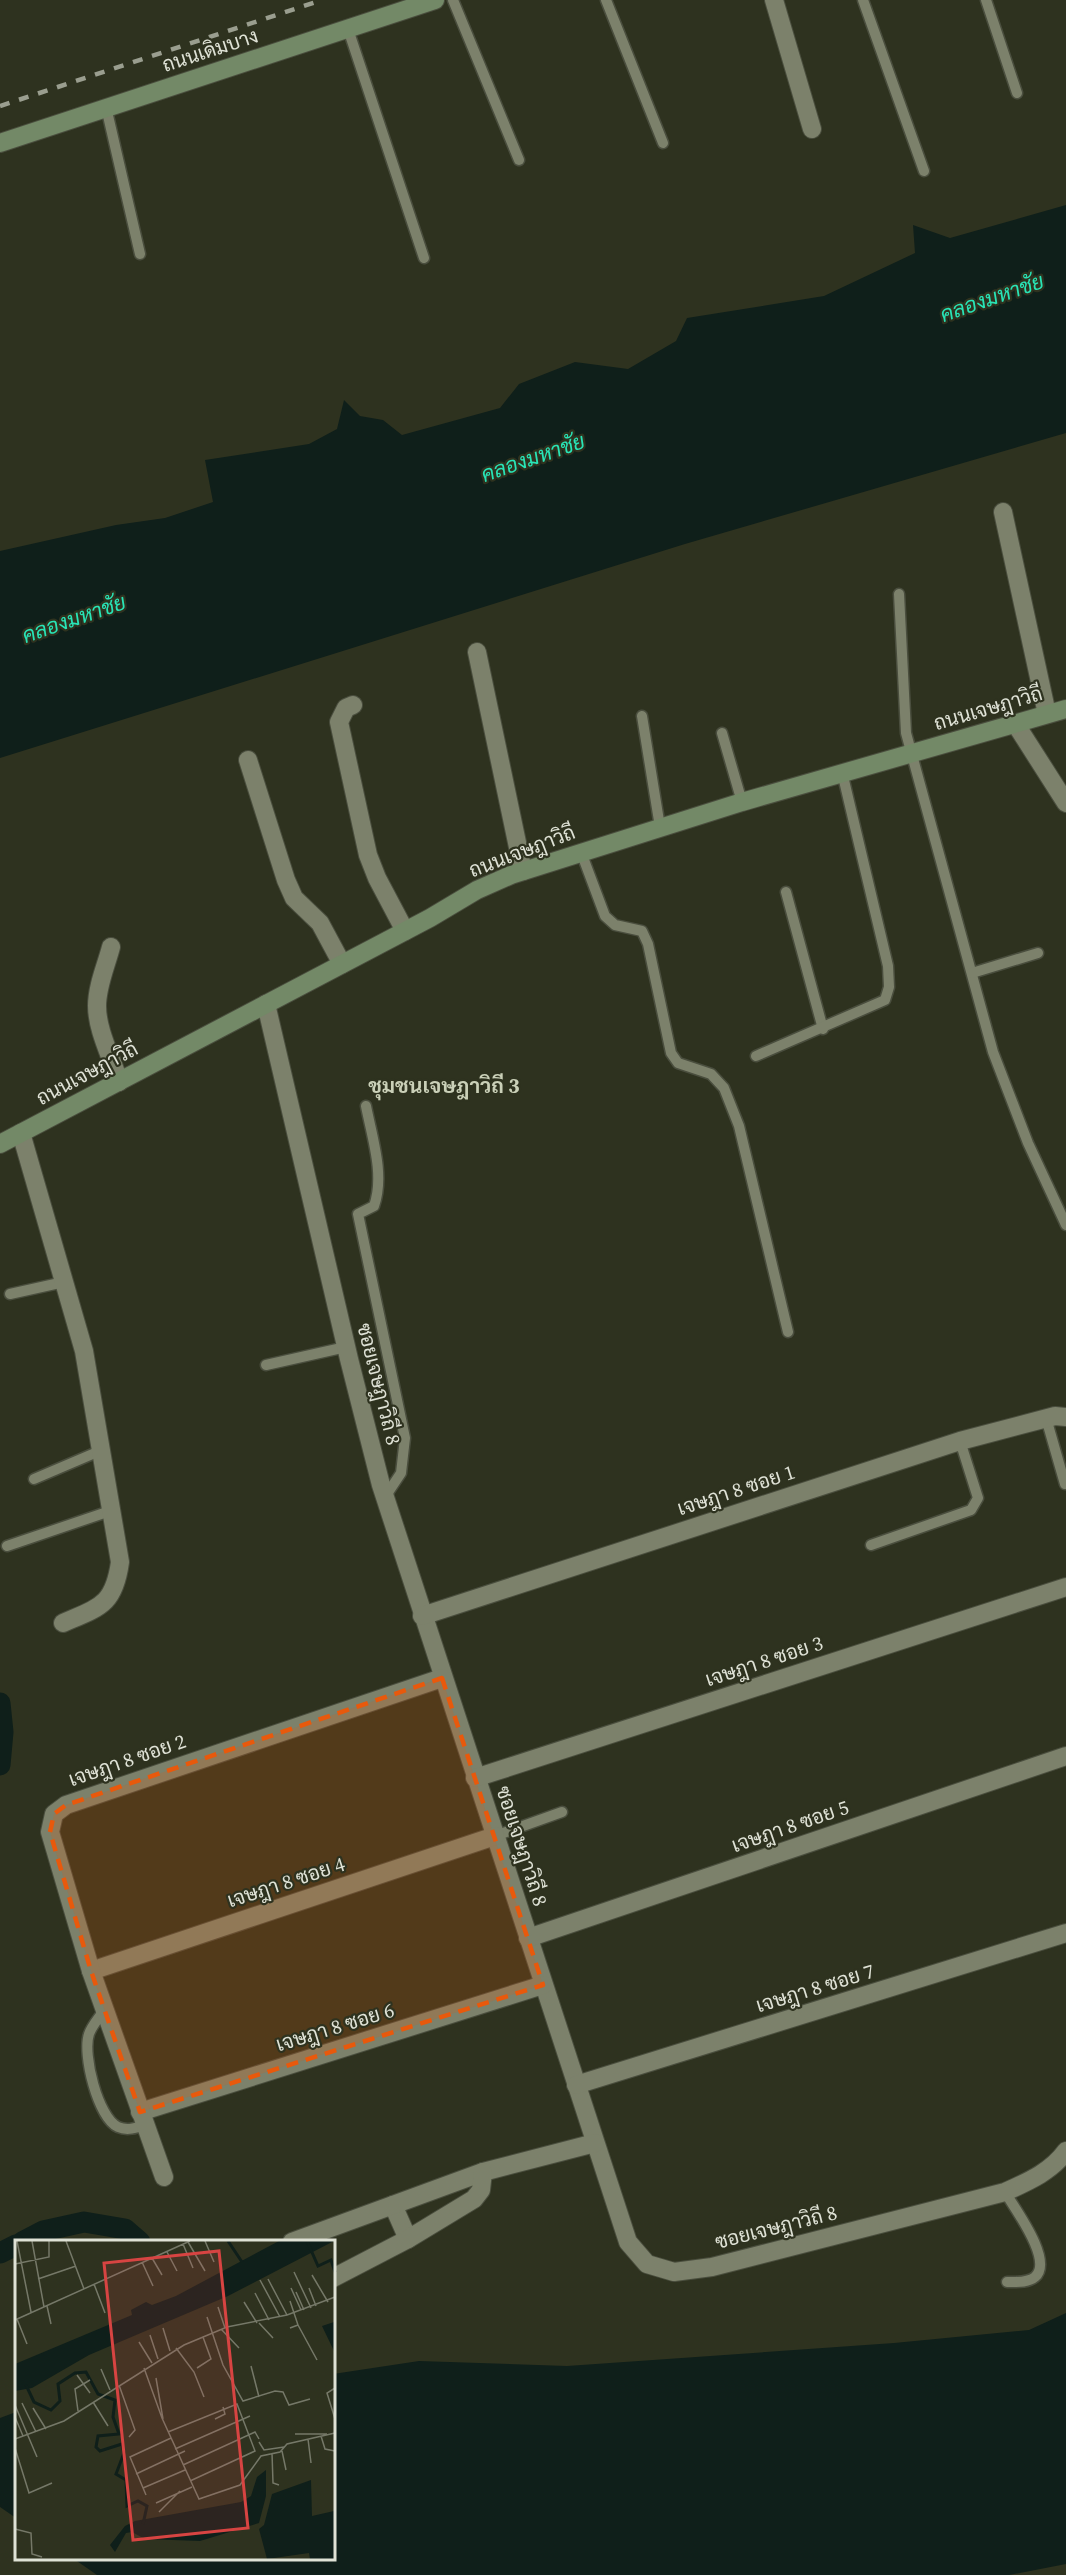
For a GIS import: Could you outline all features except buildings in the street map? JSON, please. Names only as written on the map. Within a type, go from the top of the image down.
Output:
[{"type":"street","name":"ถนนเดิมบาง","points":[[0,143],[435,0]]},
{"type":"street","points":[[774,0],[812,129]]},
{"type":"street","points":[[1003,512],[1047,714]]},
{"type":"street","points":[[477,652],[523,871]]},
{"type":"street","points":[[353,705],[341,714],[339,722],[368,855],[377,878],[405,931]]},
{"type":"street","name":"ถนนเจษฎาวิถี","points":[[0,1144],[405,931],[477,890],[523,871],[842,772],[1066,709]]},
{"type":"street","points":[[1015,723],[1066,803]]},
{"type":"street","points":[[248,760],[286,880],[294,898],[320,923],[342,964]]},
{"type":"street","points":[[111,947],[97,1005],[119,1082]]},
{"type":"street","name":"ซอยเจษฎาวิถี 8","points":[[266,1005],[346,1347],[385,1497],[442,1678],[628,2242],[647,2264],[674,2272],[712,2267],[1005,2192],[1037,2177],[1061,2158],[1066,2151]]},
{"type":"street","points":[[21,1133],[84,1351],[120,1562],[111,1596],[98,1607],[63,1623]]},
{"type":"street","name":"เจษฎา 8 ซอย 1","points":[[422,1616],[960,1441],[1046,1418],[1066,1417]]},
{"type":"street","name":"เจษฎา 8 ซอย 3","points":[[475,1778],[1066,1587]]},
{"type":"street","name":"เจษฎา 8 ซอย 2","points":[[164,2177],[91,1971],[50,1832],[54,1814],[66,1805],[442,1678]]},
{"type":"street","name":"เจษฎา 8 ซอย 5","points":[[528,1938],[1066,1756]]},
{"type":"street","name":"เจษฎา 8 ซอย 4","points":[[91,1971],[495,1836]]},
{"type":"street","name":"เจษฎา 8 ซอย 7","points":[[576,2085],[1066,1933]]},
{"type":"street","name":"เจษฎา 8 ซอย 6","points":[[143,2119],[543,1985]]},
{"type":"street","points":[[297,2240],[483,2172],[595,2143]]},
{"type":"street","points":[[334,2277],[408,2239],[474,2199],[481,2190],[483,2172]]},
{"type":"street","points":[[393,2205],[408,2239]]},
{"type":"lane","points":[[453,0],[519,160]]},
{"type":"lane","points":[[606,0],[663,143]]},
{"type":"lane","points":[[863,0],[924,171]]},
{"type":"lane","points":[[986,0],[1017,93]]},
{"type":"lane","points":[[348,29],[424,258]]},
{"type":"lane","points":[[106,107],[140,254]]},
{"type":"lane","points":[[899,594],[904,713],[912,753],[993,1052],[1028,1143],[1066,1225]]},
{"type":"lane","points":[[642,716],[660,827]]},
{"type":"lane","points":[[722,733],[742,802]]},
{"type":"lane","points":[[756,1056],[823,1029],[885,1000],[889,987],[888,966],[842,772]]},
{"type":"lane","points":[[581,852],[605,916],[615,925],[642,931],[648,944],[671,1053],[678,1063],[711,1074],[724,1088],[739,1126],[788,1332]]},
{"type":"lane","points":[[786,892],[823,1029]]},
{"type":"lane","points":[[972,973],[1038,953]]},
{"type":"lane","points":[[366,1106],[378,1175],[378,1194],[374,1206],[358,1214],[405,1438],[401,1473],[385,1497]]},
{"type":"lane","points":[[10,1294],[64,1282]]},
{"type":"lane","points":[[266,1365],[346,1347]]},
{"type":"lane","points":[[1046,1418],[1065,1484]]},
{"type":"lane","points":[[871,1545],[971,1510],[978,1498],[960,1441]]},
{"type":"lane","points":[[34,1479],[102,1450]]},
{"type":"lane","points":[[7,1546],[112,1510]]},
{"type":"lane","points":[[495,1836],[562,1812]]},
{"type":"lane","points":[[104,2010],[89,2034],[87,2051],[91,2076],[108,2120],[119,2128],[130,2129],[143,2119]]},
{"type":"lane","points":[[1005,2192],[1036,2246],[1041,2260],[1041,2271],[1035,2277],[1029,2280],[1007,2282]]},
{"type":"highlighted area","points":[[442,1678],[543,1985],[140,2112],[91,1971],[50,1832],[54,1814],[66,1805]]},
{"type":"water","name":"คลองมหาชัย","points":[[1066,205],[1066,433],[685,544],[0,758],[0,551],[116,525],[165,518],[213,502],[205,460],[309,444],[337,429],[344,400],[360,416],[383,420],[402,435],[500,408],[519,384],[575,362],[628,369],[676,341],[687,318],[824,296],[915,253],[913,225],[950,238]]},
{"type":"water","points":[[1066,2313],[1066,2564],[1009,2575],[97,2575],[75,2560],[334,2560],[334,2374],[419,2361],[567,2366],[894,2343],[1029,2330]]},
{"type":"water","points":[[15,2412],[15,2517],[0,2507],[0,2418]]},
{"type":"waterway","points":[[0,1703],[3,1732],[0,1765]]},
{"type":"waterway","points":[[26,2240],[43,2231],[84,2222],[125,2229],[138,2240]]},
{"type":"waterway","points":[[0,2253],[15,2246]]},
{"type":"railway","points":[[0,106],[322,0]]},
{"type":"district","name":"ชุมชนเจษฎาวิถี 3","points":[[444,1086]]}]
